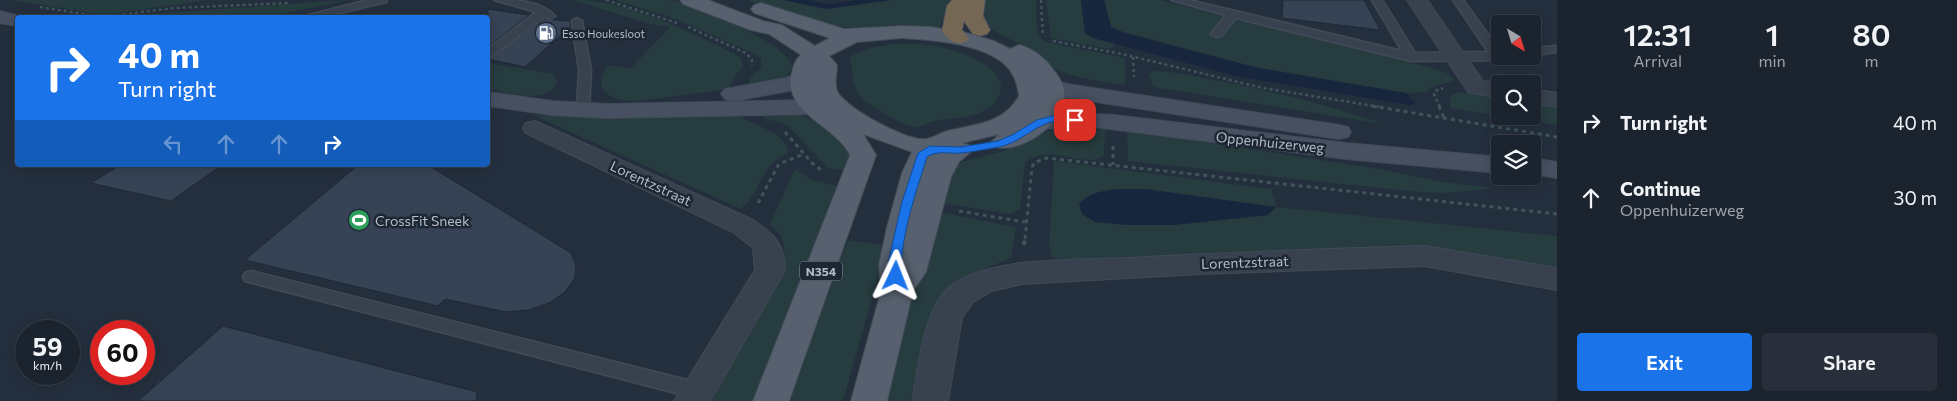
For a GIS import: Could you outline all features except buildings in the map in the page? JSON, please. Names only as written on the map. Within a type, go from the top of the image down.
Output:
[{"type":"highway","points":[[959,38],[952,32],[957,6],[964,0]]},
{"type":"highway","points":[[975,0],[973,19],[980,30]]},
{"type":"main road","points":[[690,0],[758,26],[764,36],[808,65]]},
{"type":"main road","points":[[736,0],[842,35],[855,36],[906,31],[959,38],[1001,54],[1021,69],[1041,79]]},
{"type":"main road","points":[[0,17],[15,20]]},
{"type":"main road","points":[[808,65],[804,93],[823,106],[871,128],[930,149],[960,150],[1000,144],[1016,138],[1040,122],[1048,114],[1052,105],[1041,79],[1025,55],[980,30]]},
{"type":"main road","points":[[660,108],[696,99],[792,84],[808,65],[830,45],[855,36]]},
{"type":"main road","points":[[869,401],[898,288],[894,263],[908,202],[922,155],[940,142],[983,132],[1012,121],[1028,105],[1041,79]]},
{"type":"main road","name":"Oppenhuizerweg","points":[[1041,79],[1064,90],[1432,146],[1491,158]]},
{"type":"main road","points":[[490,99],[583,110],[823,106]]},
{"type":"main road","name":"N354","points":[[771,401],[863,155],[857,140],[823,106]]},
{"type":"main road","name":"Oppenhuizerweg","points":[[1040,122],[1056,118],[1424,160],[1491,164]]},
{"type":"main road","points":[[898,288],[911,272],[938,177],[949,157],[960,150]]},
{"type":"street","points":[[1417,0],[1476,87],[1491,90]]},
{"type":"street","points":[[1541,97],[1557,100]]},
{"type":"street","name":"Lorentzstraat","points":[[535,128],[754,234]]},
{"type":"street","points":[[695,396],[770,270],[771,252],[754,234]]},
{"type":"street","name":"Lorentzstraat","points":[[930,401],[946,316],[962,294],[983,282],[1022,274],[1084,269],[1425,256],[1557,279]]},
{"type":"lane","points":[[316,15],[382,0]]},
{"type":"lane","points":[[490,53],[547,14],[536,6],[499,0]]},
{"type":"lane","points":[[1176,0],[1411,57],[1491,55]]},
{"type":"lane","points":[[1377,0],[1411,57]]},
{"type":"lane","points":[[1458,0],[1491,45]]},
{"type":"lane","points":[[1217,34],[1233,14]]},
{"type":"lane","points":[[577,21],[585,70],[583,110]]},
{"type":"lane","points":[[1541,51],[1557,49]]},
{"type":"lane","points":[[251,277],[695,396]]},
{"type":"path","points":[[606,0],[677,23],[746,53],[752,60],[752,65],[738,82],[742,92]]},
{"type":"path","points":[[1042,0],[1042,34],[1047,39],[1134,57],[1263,88],[1557,137]]},
{"type":"path","points":[[118,15],[174,8],[292,3]]},
{"type":"path","points":[[37,6],[90,15]]},
{"type":"path","points":[[754,234],[754,211],[780,164],[804,154]]},
{"type":"path","points":[[1025,222],[1034,163],[1046,158],[1557,214]]},
{"type":"green space","points":[[12,0],[208,0],[104,15]]},
{"type":"green space","points":[[350,0],[275,15],[140,15]]},
{"type":"green space","points":[[572,0],[614,5],[655,18],[734,53],[741,59],[743,66],[735,76],[729,89],[636,101],[613,97],[607,94],[601,84],[601,79],[608,65],[630,69],[670,27],[650,24]]},
{"type":"green space","points":[[615,0],[669,0],[718,16],[758,36],[787,57],[793,67],[782,80],[749,88],[749,80],[761,67],[761,58],[755,54],[673,18]]},
{"type":"green space","points":[[748,0],[784,0],[826,9],[891,0],[950,0],[939,28],[894,25],[863,28],[810,21]]},
{"type":"green space","points":[[981,0],[1036,0],[1037,33],[1043,40],[1125,58],[1125,85],[1078,77],[1051,67],[1027,48],[993,30],[984,19]]},
{"type":"green space","points":[[1046,0],[1081,0],[1085,33],[1093,38],[1118,43],[1109,49],[1051,38]]},
{"type":"green space","points":[[1104,0],[1160,0],[1436,69],[1449,74],[1455,80],[1430,88],[1427,92],[1406,93],[1258,68],[1117,30],[1111,27]]},
{"type":"green space","points":[[890,44],[924,44],[945,48],[981,62],[999,78],[1001,88],[997,99],[992,106],[977,114],[935,121],[918,127],[895,120],[870,105],[857,92],[849,57],[867,49]]},
{"type":"green space","points":[[490,63],[553,74],[557,81],[552,89],[545,94],[536,96],[516,95],[490,89]]},
{"type":"green space","points":[[1153,71],[1189,75],[1265,91],[1325,106],[1384,124],[1153,87],[1149,75]]},
{"type":"green space","points":[[1461,92],[1491,96],[1491,115],[1451,108],[1449,102],[1451,95]]},
{"type":"green space","points":[[1541,103],[1557,106],[1557,125],[1541,122]]},
{"type":"green space","points":[[756,111],[789,113],[812,119],[821,124],[831,132],[853,157],[851,172],[828,168],[789,127],[767,119]]},
{"type":"green space","points":[[741,112],[742,117],[748,121],[778,136],[788,148],[788,153],[778,158],[771,165],[748,202],[741,209],[533,115],[611,118]]},
{"type":"green space","points":[[1058,127],[1105,128],[1104,155],[1096,159],[1087,160],[1055,155],[1034,157],[1025,163],[1020,209],[1011,214],[942,203],[951,174],[955,167],[962,162],[1007,150]]},
{"type":"green space","points":[[1127,130],[1379,169],[1442,182],[1495,188],[1447,193],[1419,192],[1128,161]]},
{"type":"green space","points":[[1054,161],[1271,189],[1277,207],[1557,236],[1557,268],[1425,248],[1390,247],[1082,262],[1052,257],[1049,245]],"holes":[[[1118,189],[1145,189],[1276,207],[1268,215],[1173,225]]]},
{"type":"green space","points":[[795,169],[812,180],[843,187],[755,401],[712,401],[783,266],[783,243],[779,234],[770,224]]},
{"type":"green space","points":[[933,211],[1016,227],[1011,258],[969,275],[949,290],[934,307],[910,401],[885,401]]},
{"type":"green space","points":[[848,240],[887,246],[843,401],[788,401]]},
{"type":"water","points":[[784,0],[807,0],[828,4],[857,0],[891,0],[826,9]]},
{"type":"water","points":[[1081,0],[1104,0],[1111,27],[1124,33],[1258,68],[1406,93],[1416,103],[1409,105],[1235,76],[1093,38],[1085,33]]},
{"type":"water","points":[[1145,189],[1276,207],[1268,215],[1173,225],[1126,225],[1095,222],[1082,214],[1079,204],[1087,197],[1107,190]]},
{"type":"place","name":"Esso Houkesloot","points":[[546,33]]},
{"type":"place","name":"CrossFit Sneek","points":[[359,220]]},
{"type":"route","points":[[896,276],[894,263],[908,202],[922,155],[930,149],[960,150],[1000,144],[1016,138],[1040,122],[1056,118],[1075,120]]}]
